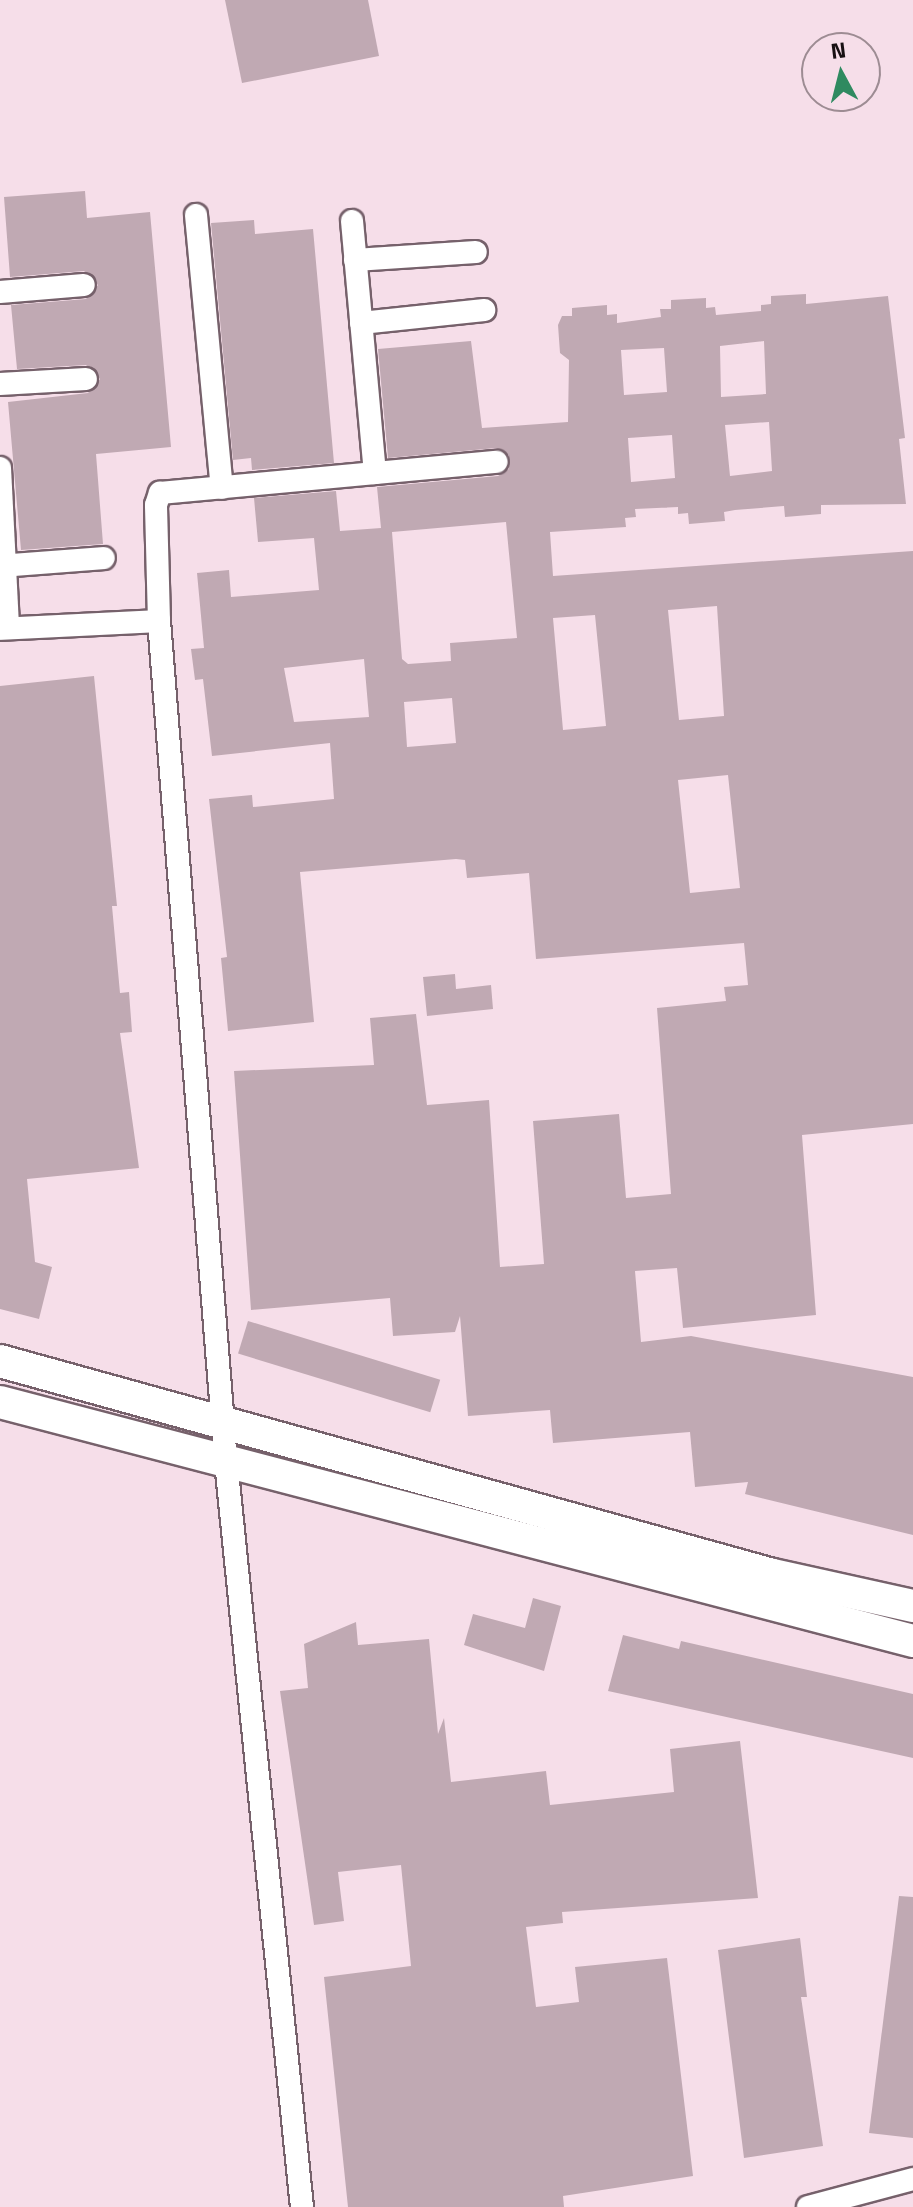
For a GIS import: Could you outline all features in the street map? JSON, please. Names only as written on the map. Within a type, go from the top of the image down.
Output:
[{"type":"street","points":[[196,215],[222,488]]},
{"type":"street","points":[[352,221],[375,473]]},
{"type":"street","points":[[355,260],[476,252]]},
{"type":"street","points":[[0,292],[84,285]]},
{"type":"street","points":[[361,323],[484,310]]},
{"type":"street","points":[[0,384],[86,379]]},
{"type":"street","points":[[302,2207],[226,1462],[159,621],[156,505],[160,493],[497,462]]},
{"type":"street","points":[[0,468],[4,628],[159,621]]},
{"type":"street","points":[[2,566],[104,558]]},
{"type":"street","points":[[0,1361],[769,1574],[913,1606]]},
{"type":"street","points":[[0,1402],[913,1641]]},
{"type":"street","points":[[808,2207],[913,2179]]},
{"type":"building","points":[[225,0],[368,0],[379,56],[242,83]]},
{"type":"building","points":[[85,191],[87,218],[150,212],[171,447],[96,454],[103,544],[21,550],[8,402],[88,393],[100,379],[86,365],[17,369],[11,305],[86,299],[98,285],[84,271],[10,277],[4,197]]},
{"type":"building","points":[[254,220],[255,234],[313,229],[334,463],[252,470],[251,458],[233,460],[211,223]]},
{"type":"building","points":[[806,294],[806,304],[888,296],[905,438],[899,439],[906,504],[821,505],[821,514],[785,517],[784,506],[735,510],[724,512],[725,521],[689,524],[688,513],[678,514],[678,507],[635,509],[636,517],[625,518],[626,527],[550,532],[553,576],[913,551],[913,1124],[802,1135],[816,1315],[683,1328],[677,1268],[635,1271],[641,1342],[691,1336],[913,1377],[913,1535],[745,1494],[748,1482],[695,1487],[690,1432],[553,1443],[550,1410],[468,1416],[460,1316],[455,1332],[393,1336],[390,1298],[251,1310],[234,1071],[374,1065],[370,1018],[416,1014],[427,1105],[489,1100],[500,1267],[544,1264],[533,1121],[619,1114],[626,1198],[671,1194],[657,1008],[726,1001],[724,987],[748,985],[744,943],[536,959],[529,873],[467,878],[465,860],[456,859],[300,872],[314,1022],[228,1031],[221,958],[227,957],[209,799],[252,795],[253,807],[334,799],[330,743],[212,756],[203,679],[195,680],[191,649],[204,648],[197,573],[229,570],[231,597],[319,590],[314,538],[258,542],[254,498],[336,491],[340,531],[381,528],[377,487],[498,476],[509,469],[509,455],[496,448],[388,458],[378,349],[471,341],[482,428],[568,422],[569,360],[560,353],[558,325],[562,316],[572,316],[572,308],[607,305],[607,315],[617,314],[617,323],[661,317],[660,309],[671,309],[671,300],[706,298],[706,308],[715,307],[716,315],[761,311],[761,305],[771,304],[771,296]],"holes":[[[764,341],[766,394],[721,397],[720,346]],[[664,348],[667,392],[624,395],[621,350]],[[769,422],[772,471],[730,476],[725,425]],[[672,435],[675,478],[631,482],[628,438]],[[506,522],[517,638],[450,643],[451,661],[408,664],[402,659],[392,532]],[[717,606],[724,716],[679,720],[668,610]],[[595,615],[606,726],[563,730],[553,618]],[[364,659],[369,717],[294,722],[284,668]],[[452,698],[456,743],[407,747],[404,702]],[[728,775],[740,888],[690,893],[678,780]]]},
{"type":"building","points":[[94,676],[117,906],[112,906],[120,993],[129,992],[132,1032],[120,1033],[139,1168],[27,1179],[35,1262],[52,1267],[39,1319],[0,1309],[0,686]]},
{"type":"building","points":[[455,974],[456,989],[491,985],[493,1009],[427,1016],[423,977]]},
{"type":"building","points":[[248,1321],[440,1380],[430,1412],[238,1354]]},
{"type":"building","points":[[533,1598],[561,1606],[544,1671],[464,1645],[473,1614],[525,1628]]},
{"type":"building","points":[[356,1622],[358,1645],[429,1639],[438,1734],[444,1718],[451,1782],[546,1771],[550,1805],[674,1792],[670,1749],[740,1741],[758,1898],[562,1912],[563,1923],[526,1927],[536,2007],[579,2002],[575,1967],[667,1958],[693,2176],[563,2196],[564,2207],[348,2207],[324,1977],[411,1966],[401,1865],[338,1872],[344,1921],[314,1925],[280,1691],[308,1688],[304,1644]]},
{"type":"building","points":[[623,1635],[679,1649],[681,1641],[913,1694],[913,1758],[608,1691]]},
{"type":"building","points":[[899,1896],[913,1897],[913,2138],[869,2133]]},
{"type":"building","points":[[800,1938],[807,1997],[801,1997],[823,2146],[744,2158],[718,1950]]}]
